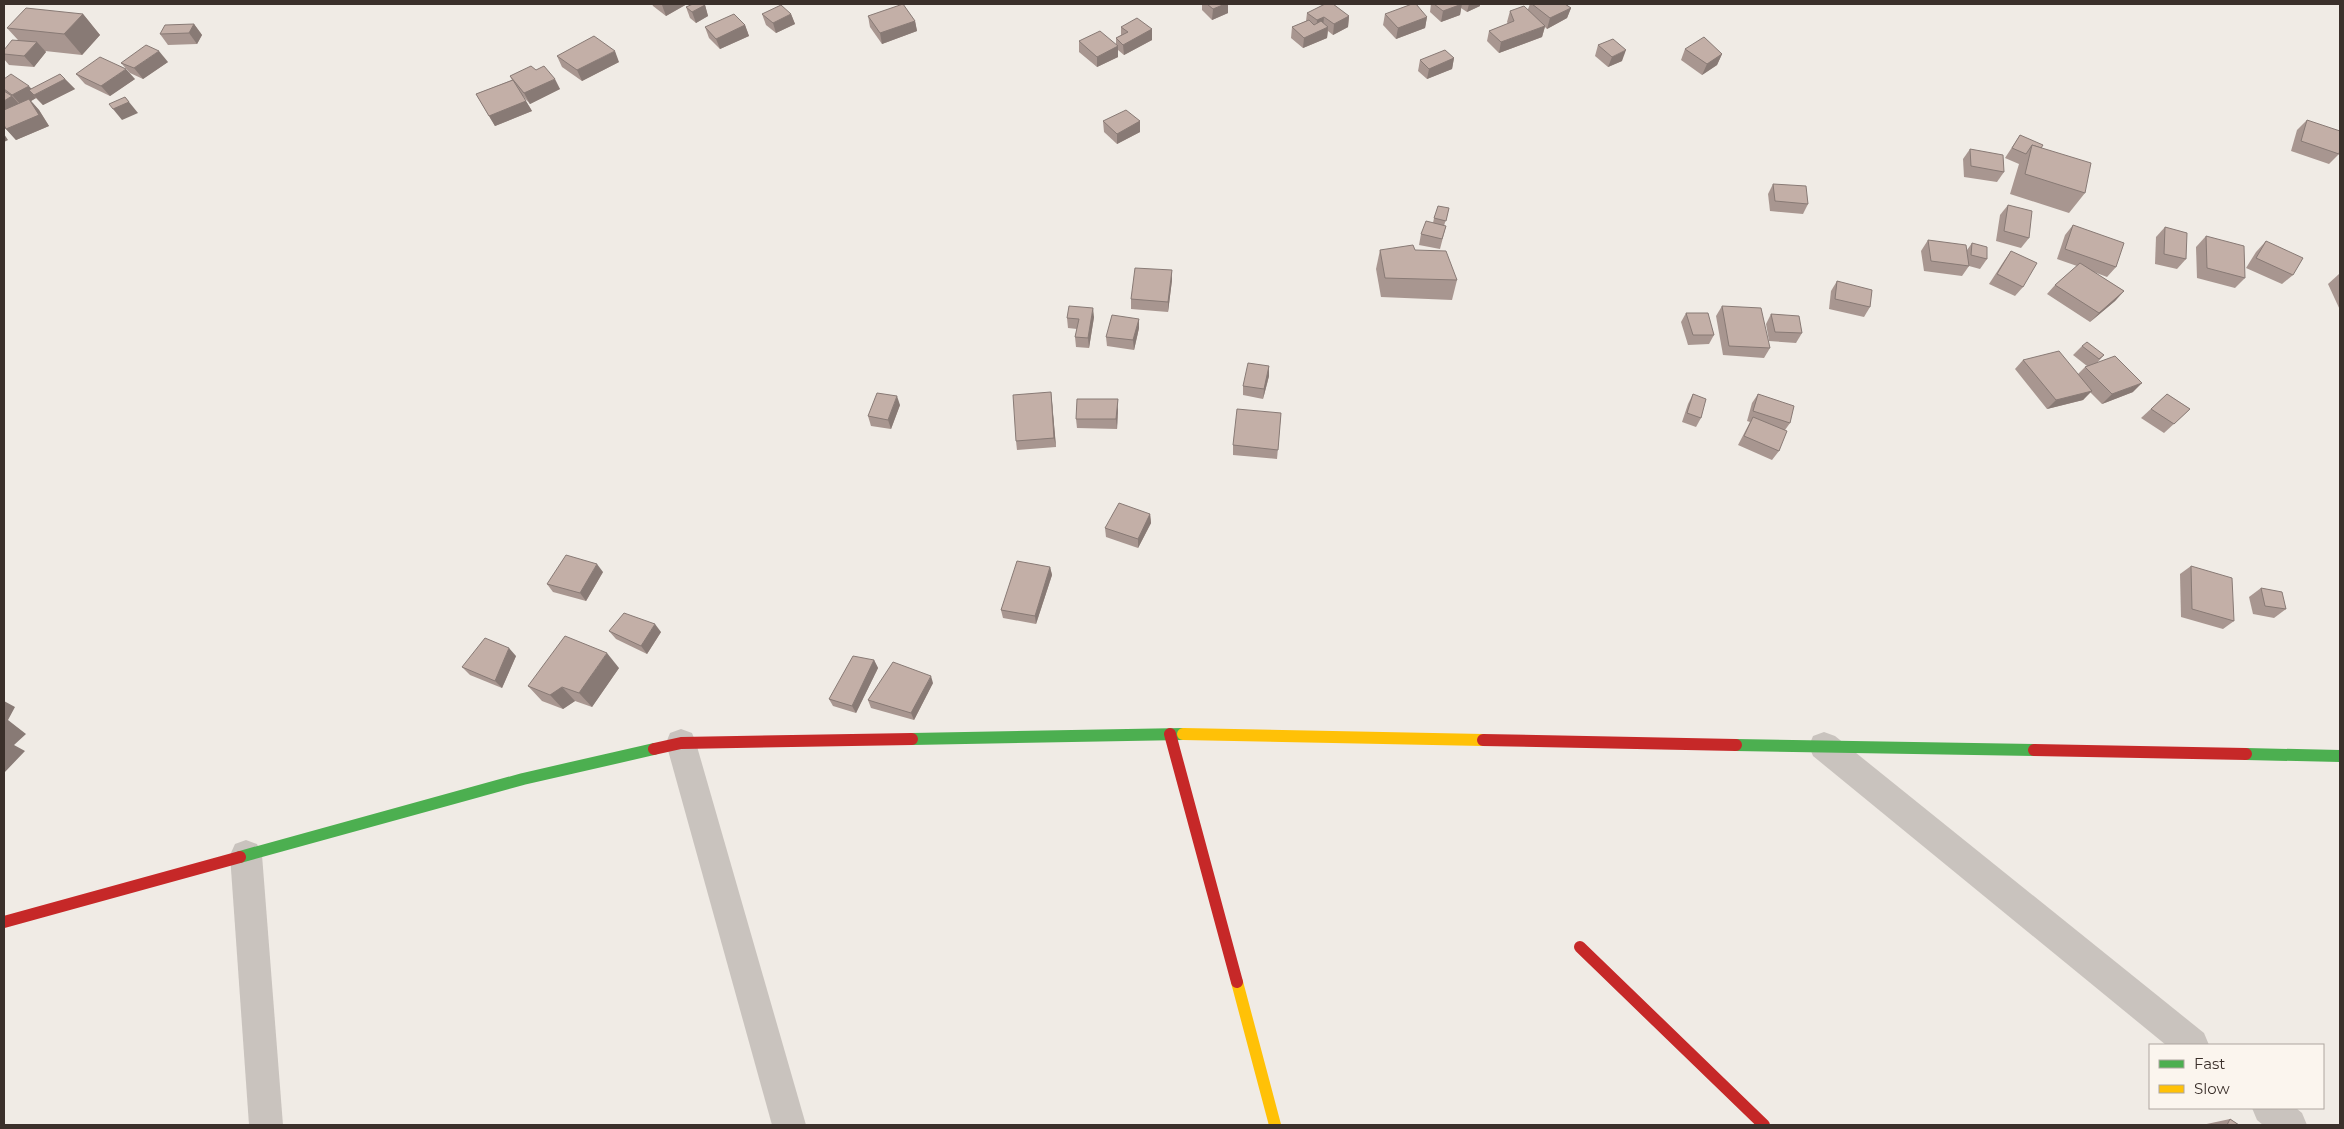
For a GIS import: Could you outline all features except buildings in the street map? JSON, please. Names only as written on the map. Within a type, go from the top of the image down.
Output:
[{"type":"street","points":[[1170,734],[1274,1125]]},
{"type":"street","points":[[4,922],[523,779],[680,744],[1170,734],[2340,756]]},
{"type":"street","points":[[680,744],[789,1125]]},
{"type":"street","points":[[1824,746],[2191,1044]]},
{"type":"street","points":[[246,855],[266,1125]]},
{"type":"street","points":[[1580,947],[1764,1125]]},
{"type":"street","points":[[2270,1109],[2290,1125]]},
{"type":"traffic: fast","points":[[912,739],[1183,734]]},
{"type":"traffic: fast","points":[[1736,745],[2034,750]]},
{"type":"traffic: fast","points":[[240,857],[523,779],[654,749]]},
{"type":"traffic: fast","points":[[2246,754],[2340,756]]},
{"type":"traffic: slow","points":[[1183,734],[1483,740]]},
{"type":"traffic: slow","points":[[1237,982],[1275,1125]]},
{"type":"traffic: jam","points":[[1170,734],[1237,982]]},
{"type":"traffic: jam","points":[[654,749],[681,743],[912,739]]},
{"type":"traffic: jam","points":[[1483,740],[1736,745]]},
{"type":"traffic: jam","points":[[2034,750],[2246,754]]},
{"type":"traffic: jam","points":[[4,922],[240,857]]},
{"type":"traffic: jam","points":[[1580,947],[1764,1125]]}]
